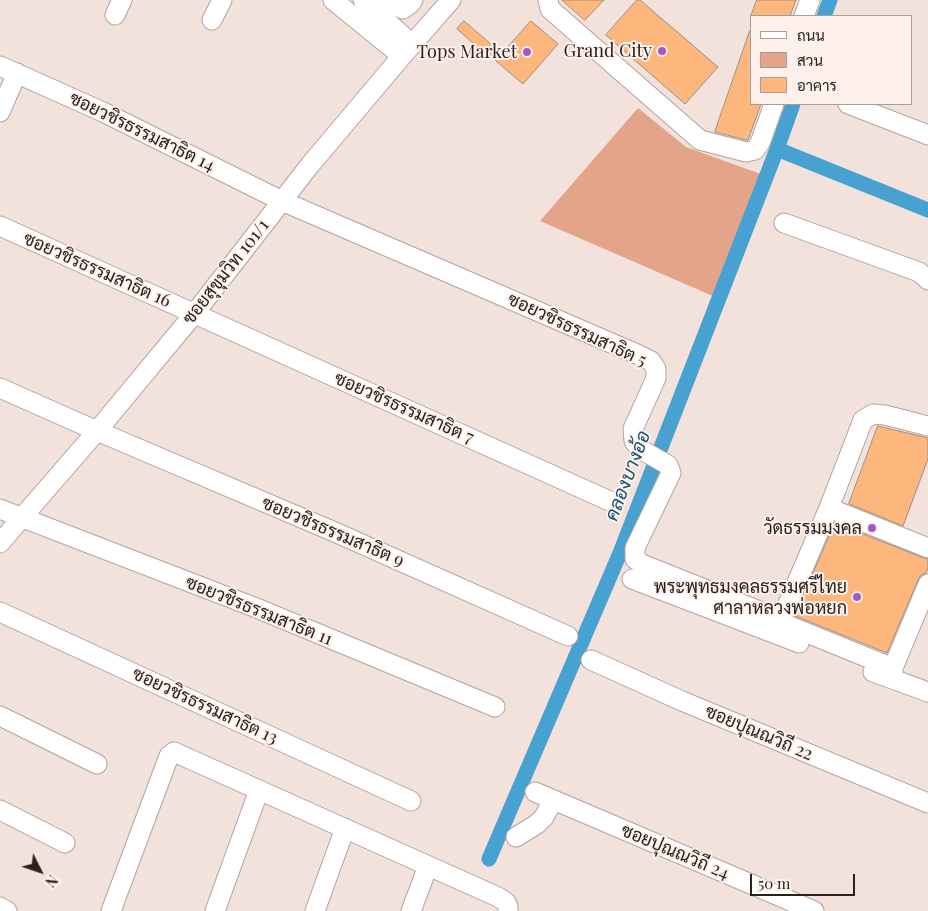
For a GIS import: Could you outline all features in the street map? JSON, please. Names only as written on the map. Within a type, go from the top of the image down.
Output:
[{"type":"street","points":[[212,20],[222,0]]},
{"type":"street","points":[[333,0],[407,50]]},
{"type":"street","points":[[363,0],[407,50]]},
{"type":"street","points":[[383,0],[403,8],[413,0]]},
{"type":"street","name":"ซอยสุขุมวิท 101/1","points":[[0,543],[98,431],[194,314],[310,165],[451,0]]},
{"type":"street","points":[[548,0],[550,9],[700,140],[746,152],[755,150],[760,143],[774,105]]},
{"type":"street","points":[[804,15],[810,0]]},
{"type":"street","name":"ซอยวชิรธรรมสาธิต 14","points":[[0,66],[103,112],[282,201]]},
{"type":"street","points":[[0,112],[17,73]]},
{"type":"street","points":[[851,105],[928,135]]},
{"type":"street","name":"ซอยวชิรธรรมสาธิต 5","points":[[282,201],[639,355],[651,362],[656,369],[656,378],[633,429],[634,441],[640,449],[668,465],[671,473],[636,548],[635,559],[642,564],[758,610],[893,674]]},
{"type":"street","points":[[784,223],[919,272],[928,280]]},
{"type":"street","name":"ซอยวชิรธรรมสาธิต 16","points":[[0,226],[194,314]]},
{"type":"street","name":"ซอยวชิรธรรมสาธิต 7","points":[[194,314],[614,502]]},
{"type":"street","name":"ซอยวชิรธรรมสาธิต 9","points":[[0,388],[337,532],[568,636]]},
{"type":"street","points":[[780,622],[829,508],[863,420],[872,414],[886,415],[928,426]]},
{"type":"street","points":[[829,508],[928,548]]},
{"type":"street","name":"ซอยวชิรธรรมสาธิต 11","points":[[0,509],[254,608],[496,706]]},
{"type":"street","points":[[632,579],[893,674],[928,692]]},
{"type":"street","points":[[893,674],[928,584]]},
{"type":"street","name":"ซอยวชิรธรรมสาธิต 13","points":[[0,612],[411,801]]},
{"type":"street","name":"ซอยปุณณวิถี 22","points":[[591,660],[928,803]]},
{"type":"street","points":[[0,716],[97,764]]},
{"type":"street","points":[[111,911],[169,756],[174,752],[498,897],[506,901],[508,911]]},
{"type":"street","points":[[215,911],[259,790]]},
{"type":"street","name":"ซอยปุณณวิถี 24","points":[[535,792],[814,911]]},
{"type":"street","points":[[516,836],[537,824],[544,817],[554,800]]},
{"type":"street","points":[[0,810],[64,843]]},
{"type":"street","points":[[314,911],[345,828]]},
{"type":"street","points":[[411,911],[428,866]]},
{"type":"street","points":[[0,907],[7,911]]},
{"type":"green space","points":[[638,108],[686,147],[772,178],[722,300],[540,221]]},
{"type":"building","points":[[562,0],[604,0],[585,20]]},
{"type":"building","name":"Grand City","points":[[637,0],[640,0],[718,67],[685,104],[606,35]]},
{"type":"building","points":[[757,0],[796,0],[790,15],[751,15]]},
{"type":"building","points":[[464,21],[499,51],[491,59],[457,29]]},
{"type":"building","name":"Tops Market","points":[[531,21],[558,44],[523,84],[496,61]]},
{"type":"building","points":[[750,31],[750,105],[761,105],[748,140],[715,132]]},
{"type":"building","points":[[878,426],[928,438],[928,459],[903,526],[849,504]]},
{"type":"building","name":"พระพุทธมงคลธรรมศรีไทย ศาลาหลวงพ่อหยก","points":[[835,523],[928,559],[926,573],[921,575],[918,580],[887,653],[795,616]]},
{"type":"waterway","name":"คลองบางอ้อ","points":[[824,15],[830,0]]},
{"type":"waterway","name":"คลองบางอ้อ","points":[[489,859],[620,553],[793,105]]},
{"type":"waterway","points":[[777,149],[928,210]]},
{"type":"place","name":"Grand City","points":[[662,51]]},
{"type":"place","name":"Tops Market","points":[[527,52]]},
{"type":"place","name":"วัดธรรมมงคล","points":[[872,528]]},
{"type":"place","name":"พระพุทธมงคลธรรมศรีไทย ศาลาหลวงพ่อหยก","points":[[857,597]]}]
